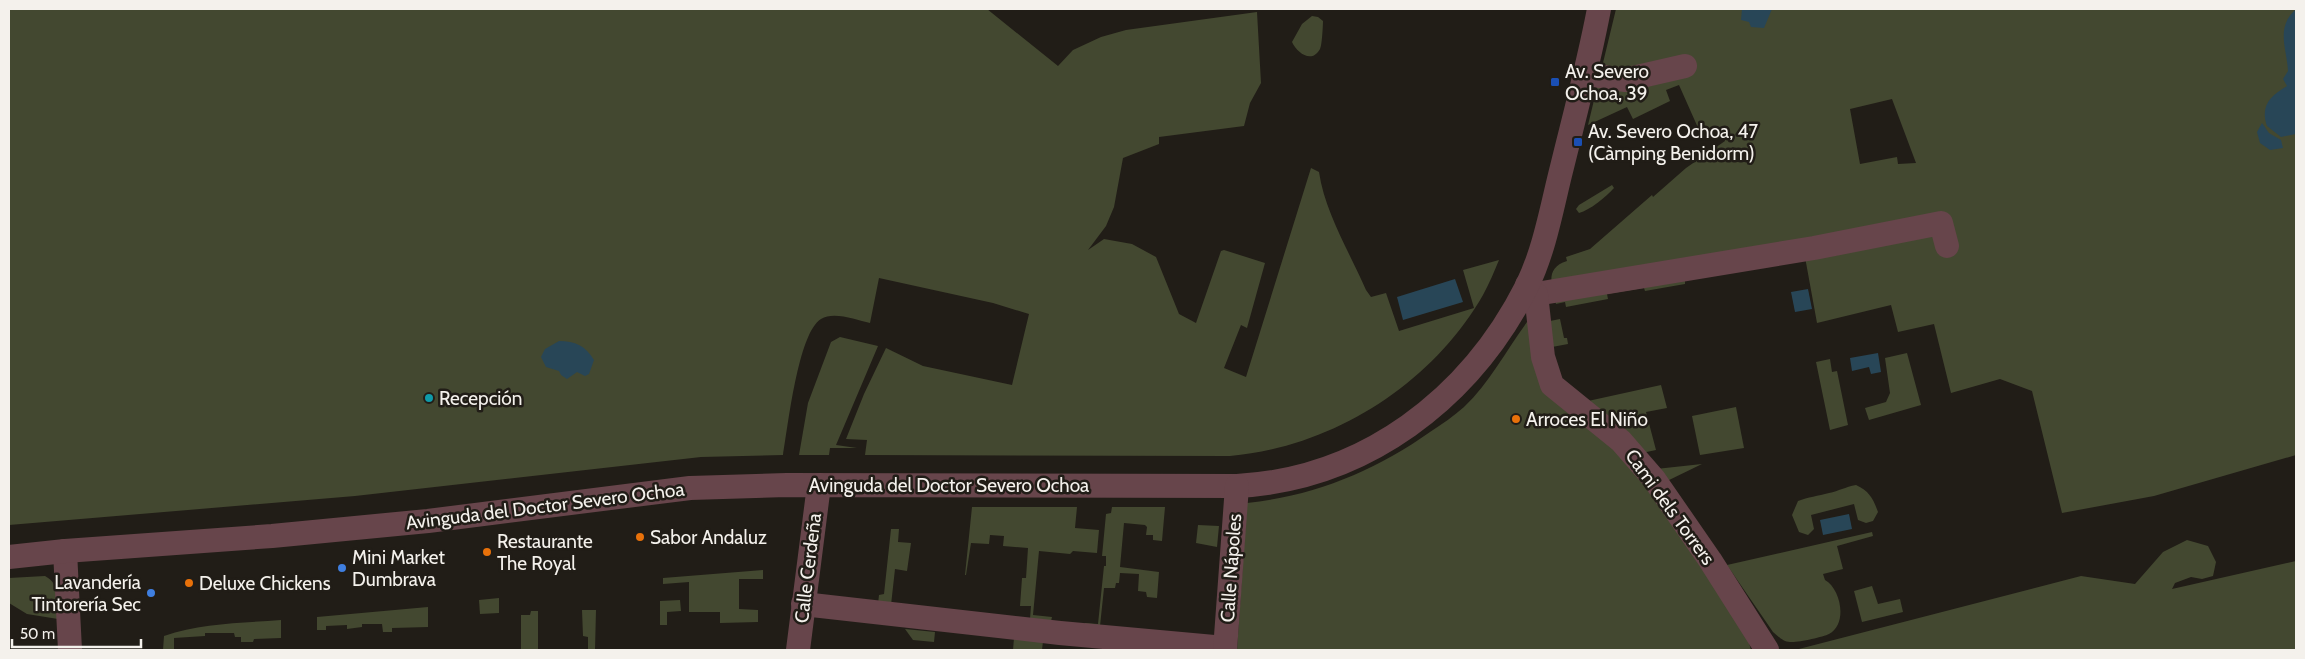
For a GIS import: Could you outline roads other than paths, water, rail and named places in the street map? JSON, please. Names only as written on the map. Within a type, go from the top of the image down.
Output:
[{"type":"street","name":"Avinguda del Doctor Severo Ochoa","points":[[9,557],[65,550],[170,545],[428,521],[690,488],[819,485],[1237,486],[1293,479],[1326,470],[1374,448],[1408,427],[1439,402],[1468,373],[1532,290],[1588,66],[1599,9]]},
{"type":"street","points":[[1588,66],[1661,71],[1686,66]]},
{"type":"street","points":[[1532,290],[1814,248],[1941,223],[1947,246]]},
{"type":"street","name":"Cami dels Torrers","points":[[1532,290],[1543,357],[1552,385],[1621,441],[1654,479],[1710,560],[1768,650]]},
{"type":"street","name":"Calle Cerdeña","points":[[798,650],[819,485]]},
{"type":"street","name":"Calle Nápoles","points":[[1225,649],[1237,486]]},
{"type":"street","points":[[65,550],[70,650]]},
{"type":"street","points":[[803,604],[1067,634],[1225,649]]},
{"type":"water","points":[[1742,9],[1772,9],[1764,28],[1751,27],[1749,22],[1741,20]]},
{"type":"water","points":[[2296,9],[2296,134],[2281,137],[2267,126],[2265,113],[2271,98],[2287,86],[2283,79],[2288,71],[2284,31],[2286,23]]},
{"type":"water","points":[[2262,123],[2269,133],[2281,140],[2283,148],[2270,150],[2260,143],[2257,132]]},
{"type":"water","points":[[1455,279],[1463,302],[1403,320],[1397,297]]},
{"type":"water","points":[[1808,289],[1812,309],[1795,312],[1791,292]]},
{"type":"water","points":[[559,341],[575,343],[587,351],[594,360],[589,374],[585,376],[577,372],[567,379],[559,371],[546,367],[541,357],[545,349]]},
{"type":"water","points":[[1878,353],[1881,372],[1871,374],[1869,367],[1852,371],[1850,358]]},
{"type":"water","points":[[1849,514],[1852,529],[1823,535],[1820,520]]},
{"type":"place","name":"Av. Severo Ochoa, 39","points":[[1555,82]]},
{"type":"place","name":"Av. Severo Ochoa, 47 (Càmping Benidorm)","points":[[1578,142]]},
{"type":"place","name":"Recepción","points":[[429,398]]},
{"type":"place","name":"Arroces El Niño","points":[[1516,419]]},
{"type":"place","name":"Sabor Andaluz","points":[[640,537]]},
{"type":"place","name":"Restaurante The Royal","points":[[487,552]]},
{"type":"place","name":"Mini Market Dumbrava","points":[[342,568]]},
{"type":"place","name":"Deluxe Chickens","points":[[189,583]]},
{"type":"place","name":"Lavandería Tintorería Sec","points":[[151,593]]}]
